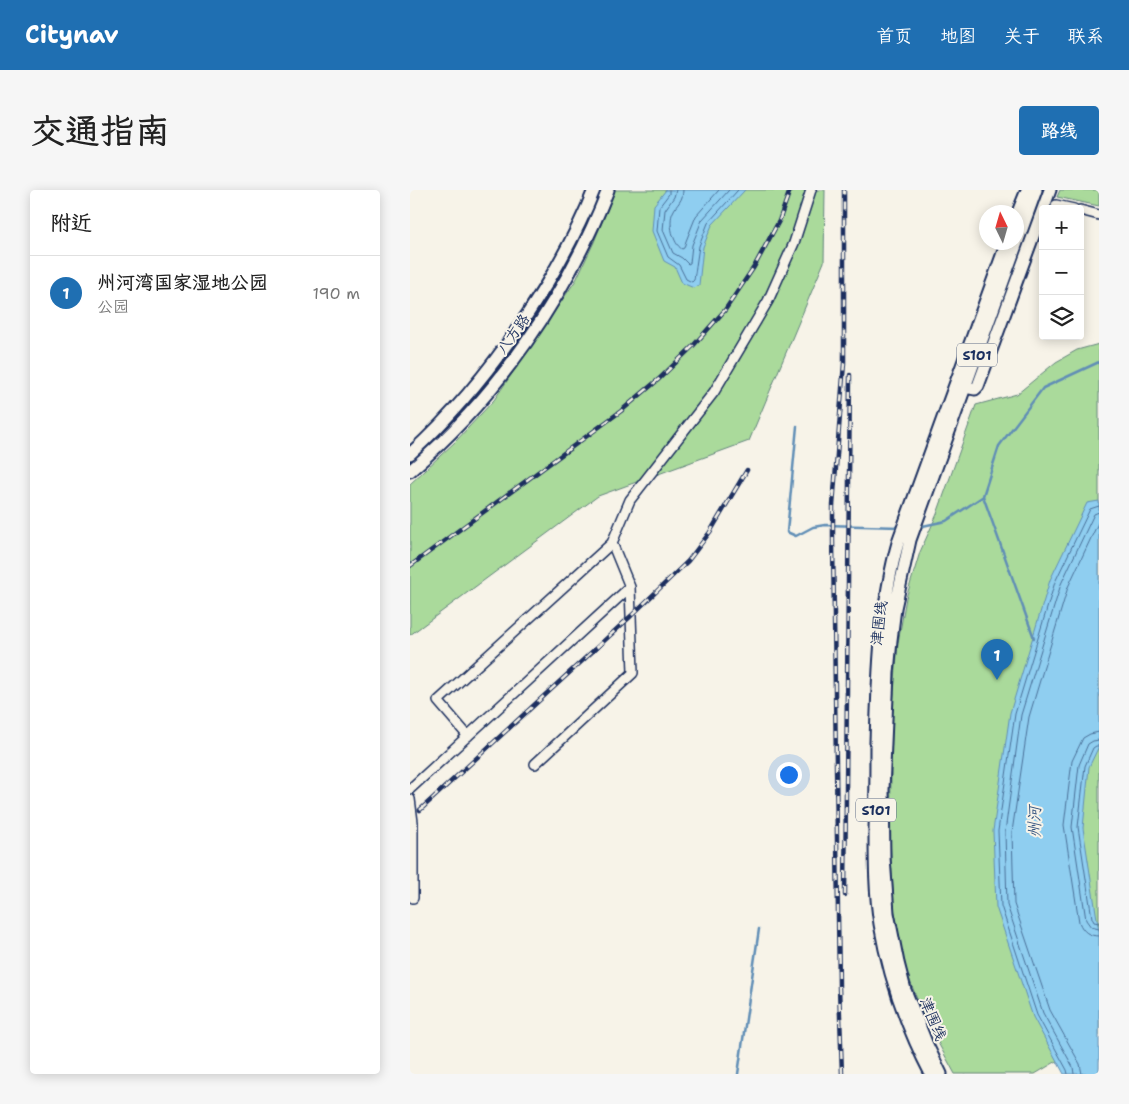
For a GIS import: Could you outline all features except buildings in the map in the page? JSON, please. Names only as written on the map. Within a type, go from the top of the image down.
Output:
[{"type":"main road","name":"八方路","points":[[410,454],[452,412],[493,365],[520,326],[565,251],[594,190]]},
{"type":"main road","name":"八方路","points":[[410,471],[448,437],[487,395],[515,358],[563,285],[584,245],[608,190]]},
{"type":"main road","points":[[1021,205],[1027,190]]},
{"type":"main road","name":"津围线","points":[[937,1073],[906,990],[898,963],[888,913],[884,858],[884,766],[890,656],[895,608],[904,540],[965,387],[1036,190]]},
{"type":"main road","points":[[965,387],[975,389],[978,386],[1019,270],[1050,190]]},
{"type":"main road","name":"津围线","points":[[912,519],[1004,250]]},
{"type":"street","points":[[468,736],[438,701],[612,543],[630,500],[714,392],[768,301],[794,243],[811,190]]},
{"type":"street","points":[[1084,211],[1099,215]]},
{"type":"street","points":[[535,764],[633,673],[630,587],[612,543]]},
{"type":"street","points":[[410,788],[630,587]]},
{"type":"street","points":[[410,799],[414,822],[413,898]]},
{"type":"green space","points":[[615,190],[825,190],[824,262],[749,441],[598,496],[410,635],[410,484],[455,442],[494,400],[576,280]]},
{"type":"green space","points":[[1060,190],[1099,190],[1099,206],[1057,197]]},
{"type":"green space","points":[[1099,344],[1099,1036],[1035,1074],[955,1074],[923,1015],[904,965],[894,907],[890,839],[892,718],[898,643],[906,598],[920,552],[937,514],[976,405],[1017,394],[1056,362],[1077,350]]},
{"type":"water","points":[[666,190],[745,190],[712,225],[703,247],[699,285],[694,288],[682,283],[675,267],[664,261],[652,231],[654,205]]},
{"type":"water","name":"州河","points":[[1099,501],[1099,746],[1089,767],[1083,828],[1099,932],[1099,1074],[1064,1074],[1033,1017],[996,907],[993,831],[1010,713],[1050,580],[1087,503]]},
{"type":"waterway","points":[[1034,638],[983,496],[999,446],[1043,388],[1099,362]]},
{"type":"waterway","points":[[797,426],[787,532],[796,536],[813,527],[825,525],[900,527]]},
{"type":"waterway","points":[[918,527],[946,521],[982,497]]},
{"type":"waterway","points":[[738,1074],[759,929]]},
{"type":"railway","points":[[410,566],[621,411],[659,379],[693,346],[725,310],[754,267],[779,221],[790,190]]},
{"type":"railway","points":[[842,1074],[839,987],[833,506],[844,363],[844,190]]},
{"type":"railway","points":[[845,895],[850,375]]},
{"type":"railway","points":[[420,810],[688,561],[710,532],[747,470]]},
{"type":"place","name":"州河湾国家湿地公园","points":[[997,680]]}]
